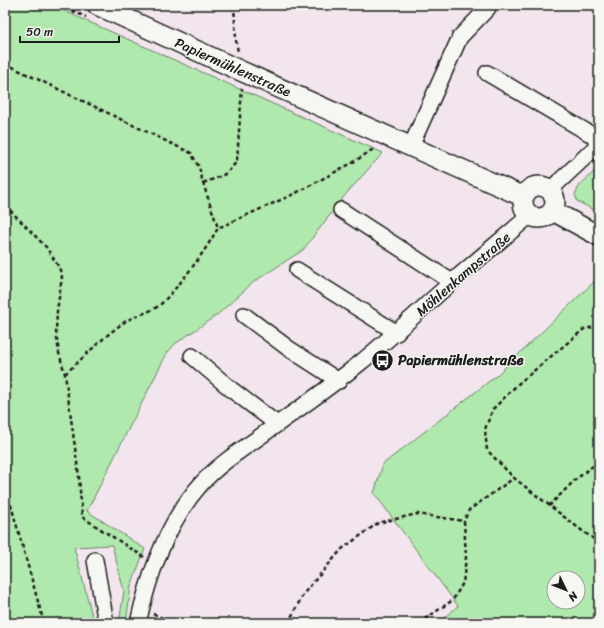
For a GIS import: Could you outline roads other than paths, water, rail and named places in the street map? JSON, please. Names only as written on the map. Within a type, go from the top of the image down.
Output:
[{"type":"main road","name":"Papiermühlenstraße","points":[[97,5],[524,197]]},
{"type":"main road","points":[[537,186],[542,186],[550,190],[555,200],[553,211],[549,215],[542,218],[534,218],[529,216],[524,210],[523,205],[524,197],[528,191],[537,186]]},
{"type":"main road","points":[[553,211],[599,236]]},
{"type":"street","points":[[411,146],[460,37],[488,8]]},
{"type":"street","points":[[486,73],[599,139]]},
{"type":"street","points":[[550,190],[599,144]]},
{"type":"street","points":[[341,210],[452,282]]},
{"type":"street","name":"Möhlenkampstraße","points":[[140,616],[144,595],[155,564],[179,514],[201,484],[224,462],[339,380],[397,333],[452,282],[529,216]]},
{"type":"street","points":[[297,270],[397,333]]},
{"type":"street","points":[[244,315],[288,348],[339,380]]},
{"type":"street","points":[[192,356],[232,390],[277,424]]},
{"type":"street","points":[[96,560],[106,623]]},
{"type":"place","name":"Papiermühlenstraße","points":[[382,360]]}]
